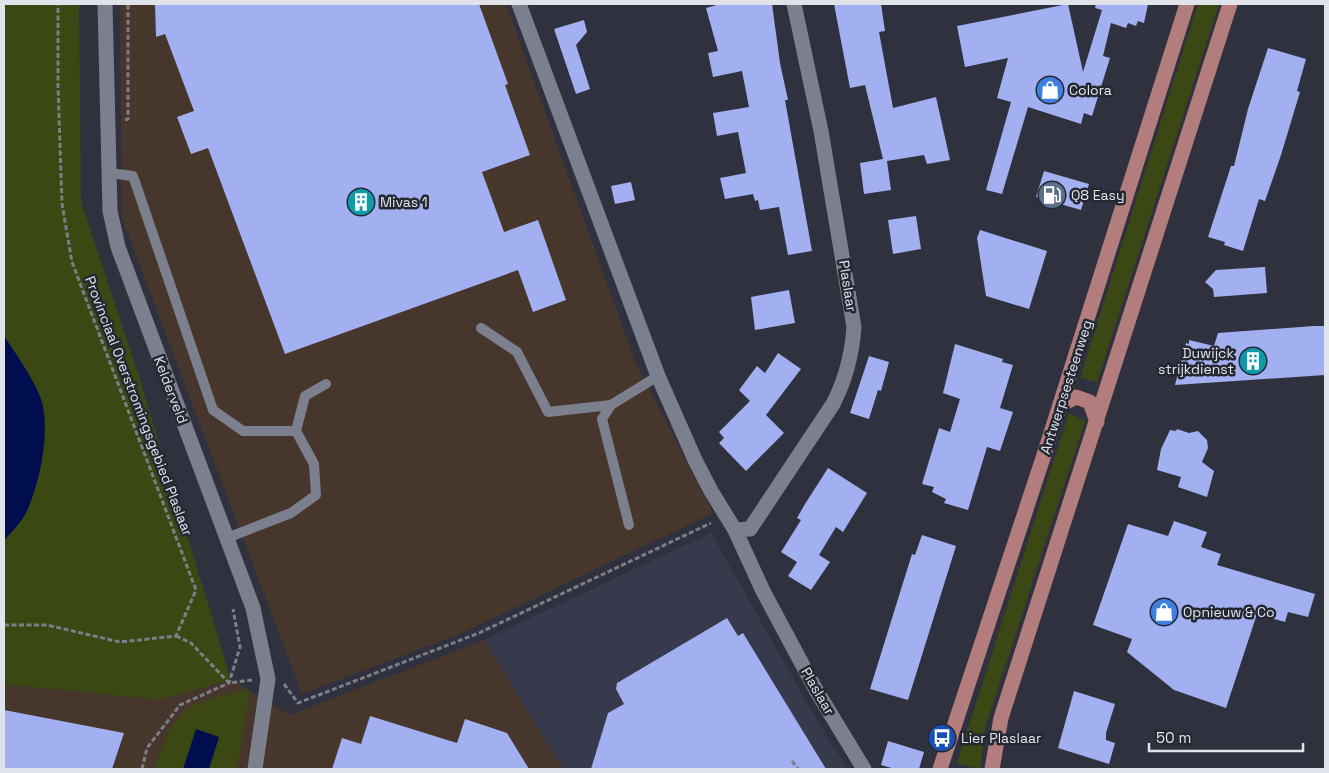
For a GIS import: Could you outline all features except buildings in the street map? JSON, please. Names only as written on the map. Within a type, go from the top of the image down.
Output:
[{"type":"main road","name":"Antwerpsesteenweg","points":[[940,769],[1060,405],[1187,4]]},
{"type":"main road","points":[[992,769],[1001,718],[1230,4]]},
{"type":"main road","points":[[1060,405],[1076,397],[1090,402],[1097,422]]},
{"type":"street","name":"Kelderveld","points":[[106,4],[110,211],[118,247],[253,608],[268,679],[254,769]]},
{"type":"street","name":"Plaslaar","points":[[519,4],[658,376],[695,460],[734,530],[763,591],[798,657],[864,769]]},
{"type":"street","name":"Plaslaar","points":[[734,530],[750,529],[829,411],[842,387],[852,354],[853,318],[821,131],[794,4]]},
{"type":"lane","points":[[109,173],[133,176],[213,410],[243,431],[296,431]]},
{"type":"lane","points":[[481,328],[517,352],[548,412],[611,405],[658,376]]},
{"type":"lane","points":[[227,538],[291,513],[316,495],[314,464],[296,431],[305,396],[326,384]]},
{"type":"lane","points":[[611,405],[602,420],[629,525]]},
{"type":"path","name":"Provinciaal Overstromingsgebied Plaslaar","points":[[58,4],[58,86],[62,204],[72,262],[196,590],[176,636]]},
{"type":"path","points":[[4,625],[47,624],[120,642],[176,636],[191,643],[229,683],[268,679],[284,683],[298,703],[479,633],[725,516]]},
{"type":"path","points":[[792,761],[798,769]]},
{"type":"shaded area","points":[[120,4],[506,4],[635,361],[713,513],[460,634],[302,694],[122,218]]},
{"type":"shaded area","points":[[4,336],[36,386],[42,402],[45,428],[40,472],[32,499],[22,519],[4,541]]},
{"type":"shaded area","points":[[711,533],[816,719],[848,769],[563,769],[484,640]]},
{"type":"shaded area","points":[[484,640],[563,769],[4,769],[4,684],[159,700],[231,680],[290,715]]},
{"type":"shaded area","points":[[196,729],[219,737],[209,769],[183,769]]},
{"type":"green space","points":[[4,4],[79,4],[81,202],[138,373],[231,680],[159,700],[4,684]]},
{"type":"green space","points":[[1198,4],[1219,4],[1097,382],[1080,378]]},
{"type":"green space","points":[[1069,413],[1085,421],[985,728],[980,769],[957,763]]},
{"type":"green space","points":[[250,689],[237,769],[155,769],[169,731],[186,710],[212,699]]},
{"type":"place","name":"Colora","points":[[1050,90]]},
{"type":"place","name":"Q8 Easy","points":[[1052,195]]},
{"type":"place","name":"Mivas 1","points":[[361,202]]},
{"type":"place","name":"Duwijck strijkdienst","points":[[1253,361]]},
{"type":"place","name":"Opnieuw & Co","points":[[1164,612]]},
{"type":"place","name":"Lier Plaslaar","points":[[942,738]]}]
